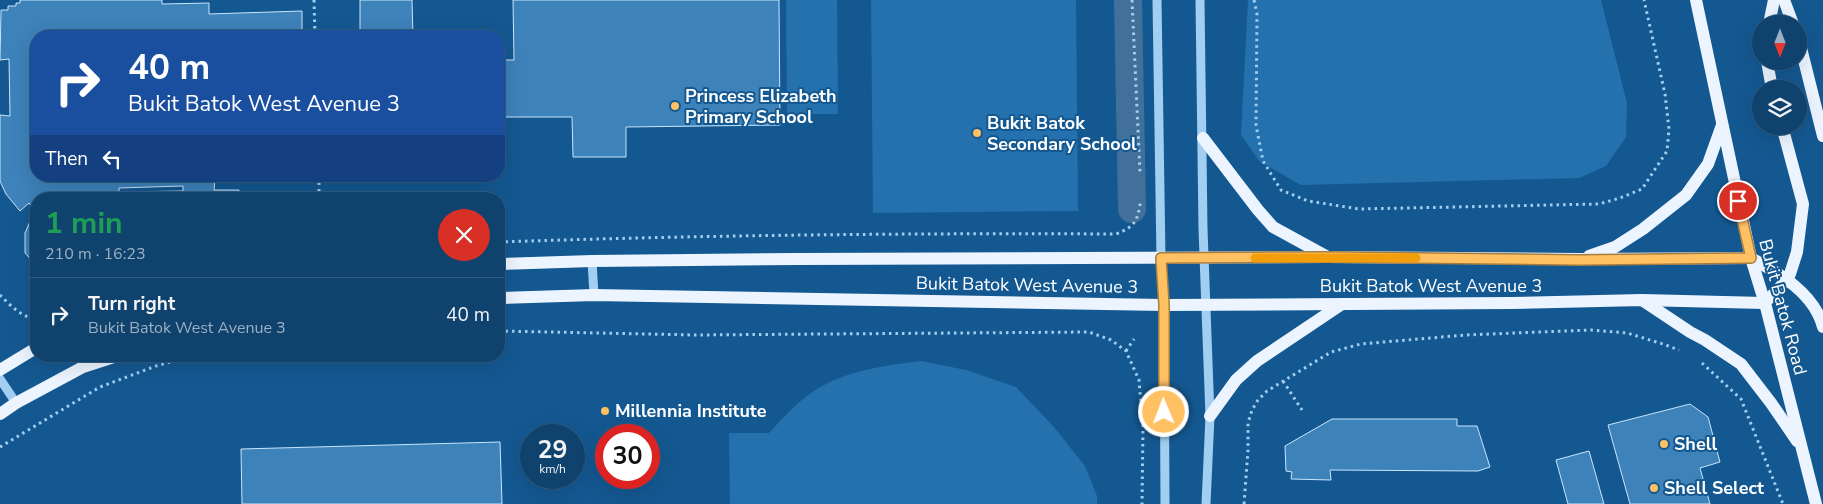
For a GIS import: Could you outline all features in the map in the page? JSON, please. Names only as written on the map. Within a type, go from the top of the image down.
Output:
[{"type":"main road","name":"Bukit Batok Road","points":[[1696,0],[1751,258],[1816,504]]},
{"type":"main road","points":[[1771,15],[1774,0]]},
{"type":"main road","points":[[1784,0],[1790,15]]},
{"type":"main road","points":[[1806,70],[1823,136]]},
{"type":"main road","points":[[1579,260],[1615,247],[1643,229],[1686,195],[1708,164],[1722,125]]},
{"type":"main road","points":[[1764,303],[1790,274],[1797,252],[1802,204],[1784,135]]},
{"type":"main road","points":[[1203,138],[1273,227],[1328,257]]},
{"type":"main road","name":"Bukit Batok West Avenue 3","points":[[505,264],[592,261],[1328,257],[1579,260],[1751,258]]},
{"type":"main road","points":[[1751,258],[1786,279],[1807,298],[1820,316],[1823,327]]},
{"type":"main road","name":"Bukit Batok West Avenue 3","points":[[505,298],[594,295],[1164,305],[1511,303],[1642,300],[1764,303]]},
{"type":"main road","points":[[1642,300],[1741,364],[1771,403],[1802,449]]},
{"type":"main road","points":[[1210,416],[1236,380],[1256,362],[1342,304]]},
{"type":"main road","points":[[0,370],[30,352]]},
{"type":"main road","points":[[0,414],[16,403],[83,367],[98,362]]},
{"type":"street","points":[[1158,0],[1161,258],[1164,305],[1165,504]]},
{"type":"street","points":[[1200,0],[1204,258],[1210,416],[1206,504]]},
{"type":"street","points":[[592,261],[594,295]]},
{"type":"street","points":[[0,379],[16,403]]},
{"type":"path","points":[[314,0],[315,30]]},
{"type":"path","points":[[1132,0],[1140,177]]},
{"type":"path","points":[[1254,0],[1257,14],[1256,125],[1263,161],[1282,190],[1308,200],[1359,209],[1599,204],[1642,190],[1667,151],[1669,129],[1665,94],[1644,0]]},
{"type":"path","points":[[505,242],[737,236],[979,233],[1116,234],[1135,226],[1138,219],[1141,197]]},
{"type":"path","points":[[0,294],[14,309],[30,318]]},
{"type":"path","points":[[1244,504],[1248,423],[1252,410],[1267,391],[1331,352],[1360,344],[1465,335],[1591,330],[1627,333],[1663,344],[1687,354]]},
{"type":"path","points":[[505,331],[696,335],[1089,332],[1111,340],[1126,351],[1139,380],[1143,427],[1142,504]]},
{"type":"path","points":[[1126,351],[1134,339]]},
{"type":"path","points":[[0,447],[100,387],[170,362]]},
{"type":"path","points":[[1701,363],[1741,399],[1783,504]]},
{"type":"path","points":[[1283,381],[1302,410]]},
{"type":"shaded area","points":[[786,0],[837,0],[838,114],[787,114]]},
{"type":"shaded area","name":"Bukit Batok Secondary School","points":[[871,0],[1076,0],[1078,211],[873,213]]},
{"type":"shaded area","points":[[1248,0],[1601,0],[1627,103],[1626,137],[1606,166],[1579,178],[1301,185],[1260,162],[1241,135]]},
{"type":"shaded area","points":[[921,361],[966,370],[1016,387],[1053,426],[1085,466],[1097,496],[1097,504],[730,504],[729,433],[769,433],[802,400],[826,384],[866,370]]},
{"type":"building","points":[[20,0],[162,0],[162,4],[209,3],[209,14],[302,11],[302,30],[30,30],[30,182],[215,182],[214,190],[239,190],[239,192],[119,192],[30,192],[30,204],[29,203],[20,211],[6,194],[0,181],[0,115],[10,116],[9,59],[0,60],[1,10],[8,10],[8,6],[16,6],[16,3],[20,3]],"holes":[[[183,186],[183,191],[119,192],[119,188]]]},
{"type":"building","points":[[360,0],[412,0],[413,30],[360,30]]},
{"type":"building","points":[[513,0],[779,0],[780,125],[626,127],[626,157],[573,157],[572,117],[505,117],[505,60],[514,60]]},
{"type":"building","points":[[30,222],[30,258],[25,253],[25,233]]},
{"type":"building","name":"Shell","points":[[1690,404],[1708,417],[1720,462],[1700,468],[1710,504],[1630,504],[1608,425]]},
{"type":"building","points":[[1332,419],[1457,419],[1457,426],[1477,426],[1490,467],[1478,471],[1330,470],[1331,480],[1291,479],[1292,472],[1286,471],[1285,446]]},
{"type":"building","points":[[500,442],[502,504],[242,504],[241,449]]},
{"type":"building","points":[[1589,451],[1604,504],[1568,504],[1556,460]]},
{"type":"waterway","points":[[1128,0],[1132,209]]},
{"type":"slow traffic","points":[[1255,258],[1416,258]]},
{"type":"place","name":"Princess Elizabeth Primary School","points":[[675,106]]},
{"type":"place","name":"Bukit Batok Secondary School","points":[[977,133]]},
{"type":"place","name":"Millennia Institute","points":[[605,411]]},
{"type":"place","name":"Shell","points":[[1664,444]]},
{"type":"place","name":"Shell Select","points":[[1654,488]]},
{"type":"route","points":[[1164,412],[1164,305],[1161,258],[1328,257],[1579,260],[1751,258],[1738,201]]}]
